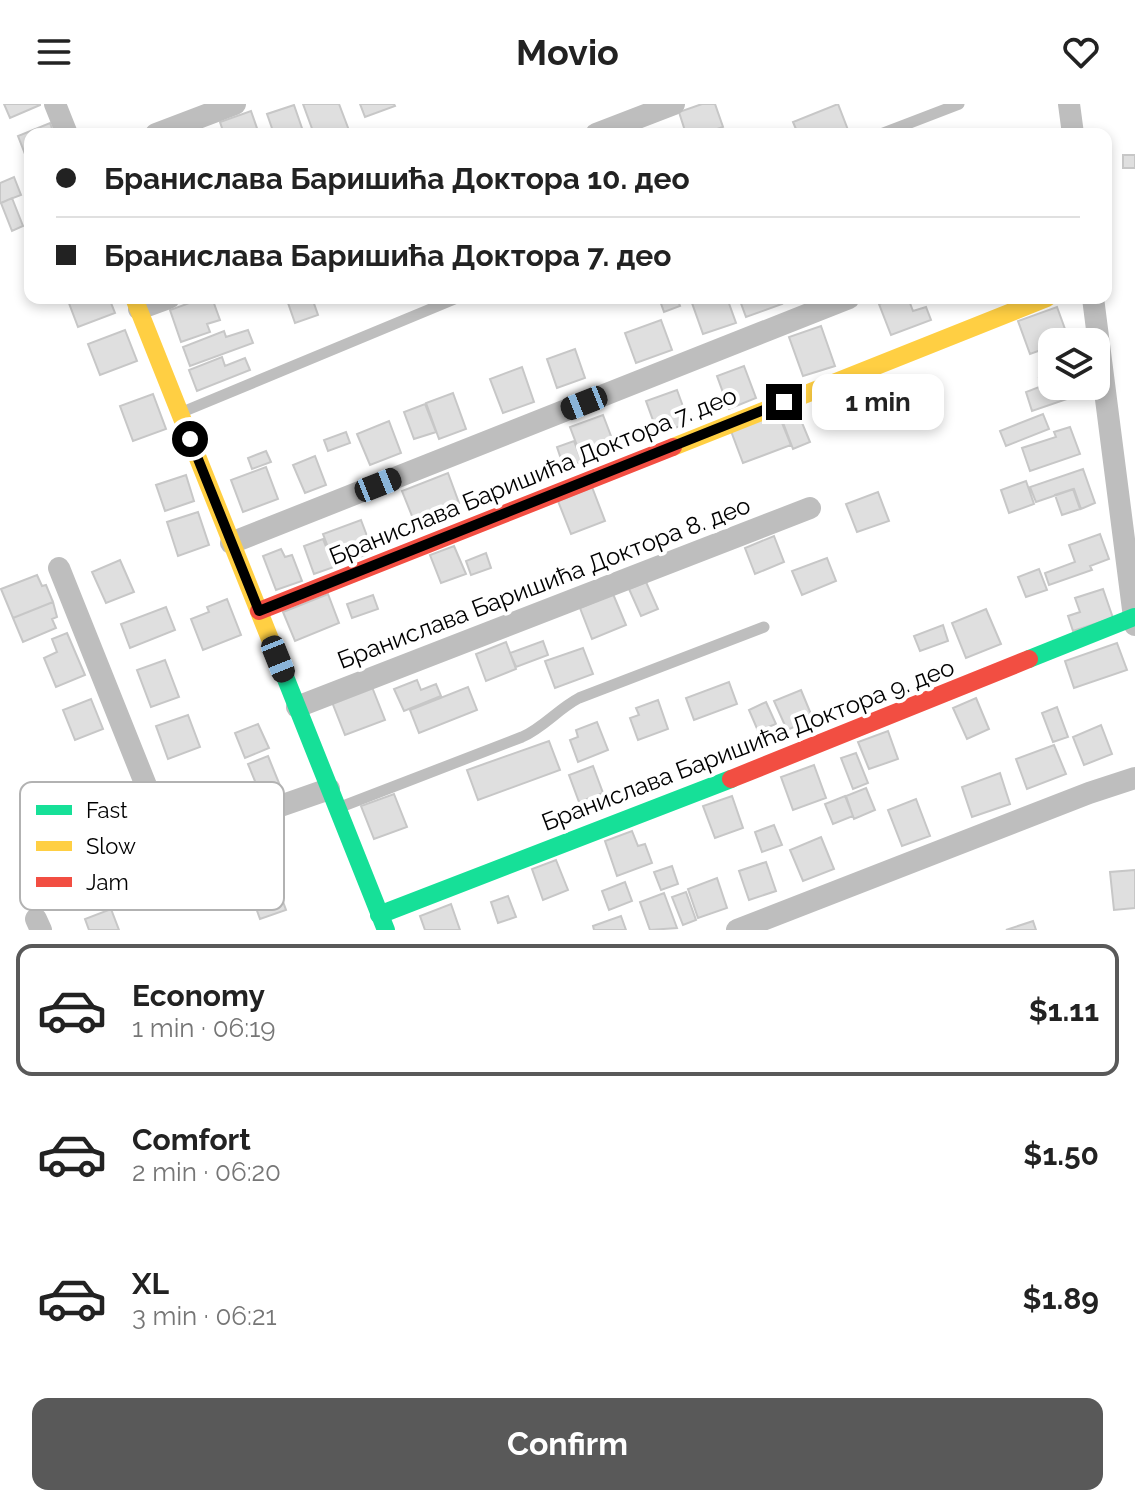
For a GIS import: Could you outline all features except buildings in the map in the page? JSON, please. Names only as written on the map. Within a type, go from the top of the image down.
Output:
[{"type":"street","points":[[55,104],[65,128]]},
{"type":"street","points":[[172,128],[235,104]]},
{"type":"street","points":[[612,128],[674,104]]},
{"type":"street","points":[[1069,104],[1072,128]]},
{"type":"street","points":[[137,304],[382,922]]},
{"type":"street","points":[[231,543],[834,304]]},
{"type":"street","name":"Бранислава Баришића Доктора 7. део","points":[[259,611],[1032,304]]},
{"type":"street","points":[[1094,304],[1135,625]]},
{"type":"street","name":"Бранислава Баришића Доктора 8. део","points":[[297,707],[810,508]]},
{"type":"street","points":[[59,568],[145,782]]},
{"type":"street","name":"Бранислава Баришића Доктора 9. део","points":[[382,922],[1134,617]]},
{"type":"street","points":[[737,930],[1135,778]]},
{"type":"street","points":[[284,811],[333,798]]},
{"type":"lane","points":[[897,128],[959,104]]},
{"type":"lane","points":[[180,413],[443,304]]},
{"type":"lane","points":[[333,798],[533,733],[556,712],[579,698],[764,627]]},
{"type":"traffic: fast","points":[[1029,659],[1134,617]]},
{"type":"traffic: fast","points":[[274,649],[386,930]]},
{"type":"traffic: fast","points":[[379,915],[731,779]]},
{"type":"traffic: slow","points":[[136,304],[274,649]]},
{"type":"traffic: slow","points":[[673,447],[1032,304]]},
{"type":"traffic: jam","points":[[259,611],[673,447]]},
{"type":"traffic: jam","points":[[731,779],[1029,659]]},
{"type":"route","points":[[190,439],[259,611],[784,402]]}]
